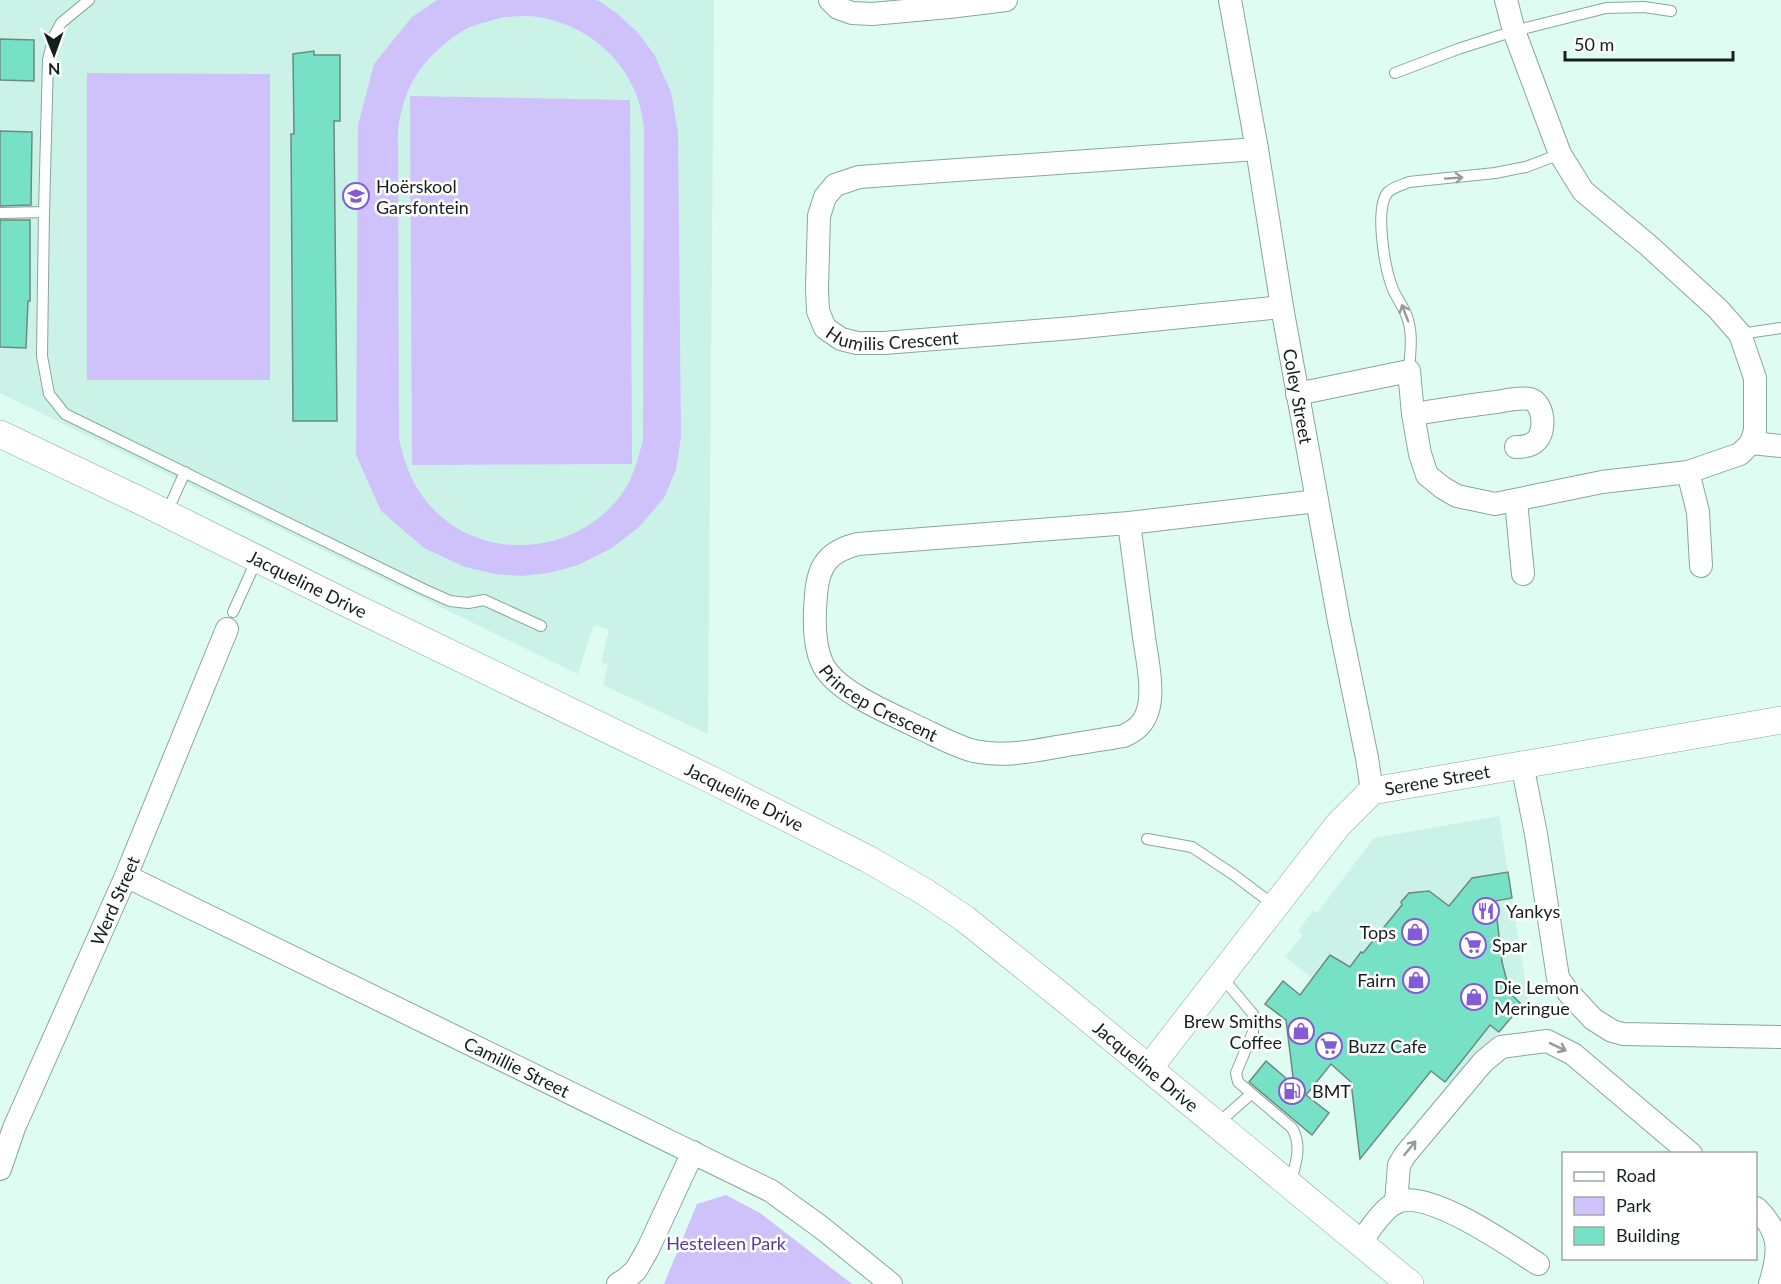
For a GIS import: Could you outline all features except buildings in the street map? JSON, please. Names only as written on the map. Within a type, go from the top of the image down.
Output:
[{"type":"street","points":[[830,0],[838,8],[852,13],[872,14],[1006,0]]},
{"type":"street","name":"Coley Street","points":[[1230,0],[1282,307],[1372,791]]},
{"type":"street","points":[[1298,394],[1409,371],[1413,414],[1420,454],[1427,476],[1457,496],[1495,504],[1602,482],[1688,472],[1740,454],[1751,443],[1755,431],[1755,378],[1740,334],[1718,309],[1648,245],[1583,191],[1560,154],[1514,31],[1506,0]]},
{"type":"street","name":"Humilis Crescent","points":[[1257,149],[859,177],[835,185],[825,197],[819,216],[818,311],[825,328],[842,339],[857,344],[1073,328],[1282,307]]},
{"type":"street","points":[[1413,414],[1530,399],[1537,403],[1541,410],[1540,436],[1536,442],[1526,447],[1516,447]]},
{"type":"street","name":"Jacqueline Drive","points":[[0,434],[712,780],[868,859],[925,892],[964,918],[1410,1284]]},
{"type":"street","points":[[1751,443],[1781,446]]},
{"type":"street","points":[[1688,472],[1698,512],[1701,567]]},
{"type":"street","name":"Princep Crescent","points":[[1129,523],[1150,693],[1149,709],[1143,722],[1124,736],[1012,754],[974,751],[868,703],[844,687],[823,665],[817,651],[816,640],[817,582],[831,555],[843,548],[858,544],[1129,523],[1317,501]]},
{"type":"street","points":[[1515,501],[1522,574]]},
{"type":"street","name":"Werd Street","points":[[0,1169],[14,1128],[126,876],[230,621]]},
{"type":"street","name":"Serene Street","points":[[1149,1068],[1338,825],[1372,791],[1781,720]]},
{"type":"street","points":[[1522,764],[1536,834],[1558,978],[1593,1019],[1612,1031],[1623,1034],[1781,1037]]},
{"type":"street","name":"Camillie Street","points":[[126,876],[771,1191],[822,1228],[891,1284]]},
{"type":"street","points":[[1396,1203],[1399,1165],[1404,1155],[1483,1062],[1500,1047],[1547,1041],[1573,1053],[1689,1152]]},
{"type":"street","points":[[618,1284],[636,1270],[648,1249],[693,1152]]},
{"type":"street","points":[[1360,1243],[1387,1208],[1396,1203],[1414,1200],[1485,1230],[1538,1264]]},
{"type":"street","points":[[1757,1209],[1766,1216],[1779,1239],[1777,1262],[1770,1284]]},
{"type":"lane","points":[[89,0],[61,23],[54,36],[48,60],[42,356],[49,394],[65,414],[450,601],[468,603],[484,600],[541,626]]},
{"type":"lane","points":[[1395,73],[1514,31],[1606,8],[1644,6],[1671,11]]},
{"type":"lane","points":[[1409,371],[1411,340],[1408,321],[1392,288],[1382,228],[1382,208],[1387,193],[1409,182],[1495,173],[1526,167],[1560,154]]},
{"type":"lane","points":[[0,213],[44,212]]},
{"type":"lane","points":[[1740,334],[1781,328]]},
{"type":"lane","points":[[166,514],[185,472]]},
{"type":"lane","points":[[230,621],[257,559]]},
{"type":"lane","points":[[1147,839],[1192,847],[1275,906]]},
{"type":"lane","points":[[1221,976],[1253,1014],[1253,1032],[1236,1073],[1238,1082],[1292,1128],[1297,1137],[1296,1162],[1290,1186]]},
{"type":"lane","points":[[1216,1125],[1251,1094]]},
{"type":"shaded area","name":"Hoërskool Garsfontein","points":[[0,0],[714,0],[708,734],[603,685],[608,665],[601,662],[609,630],[596,625],[592,629],[578,674],[0,393]]},
{"type":"shaded area","points":[[1499,816],[1528,999],[1451,1086],[1285,957],[1303,935],[1298,931],[1313,911],[1317,913],[1374,838]]},
{"type":"green space","points":[[437,0],[596,0],[619,15],[638,33],[654,54],[671,92],[678,132],[681,437],[676,470],[664,498],[639,527],[612,548],[578,565],[549,573],[521,576],[495,574],[465,567],[424,548],[381,511],[356,455],[358,125],[374,64],[412,17]],"holes":[[[534,16],[555,21],[585,34],[599,44],[612,56],[631,83],[639,102],[644,127],[643,440],[639,454],[625,489],[600,517],[576,532],[549,542],[520,545],[492,542],[465,533],[441,517],[413,481],[399,439],[398,129],[404,103],[419,71],[452,38],[473,26],[505,17]]]},
{"type":"green space","points":[[87,73],[270,74],[270,380],[87,380]]},
{"type":"green space","points":[[410,96],[630,100],[632,464],[412,465]]},
{"type":"green space","name":"Hesteleen Park","points":[[726,1195],[760,1213],[852,1284],[664,1284],[697,1204]]},
{"type":"place","name":"Hoërskool Garsfontein","points":[[356,196]]},
{"type":"place","name":"Yankys","points":[[1486,911]]},
{"type":"place","name":"Tops","points":[[1415,932]]},
{"type":"place","name":"Spar","points":[[1473,945]]},
{"type":"place","name":"Fairn","points":[[1416,980]]},
{"type":"place","name":"Die Lemon Meringue","points":[[1474,997]]},
{"type":"place","name":"Brew Smiths Coffee","points":[[1301,1031]]},
{"type":"place","name":"Buzz Cafe","points":[[1329,1046]]},
{"type":"place","name":"BMT","points":[[1292,1091]]}]
